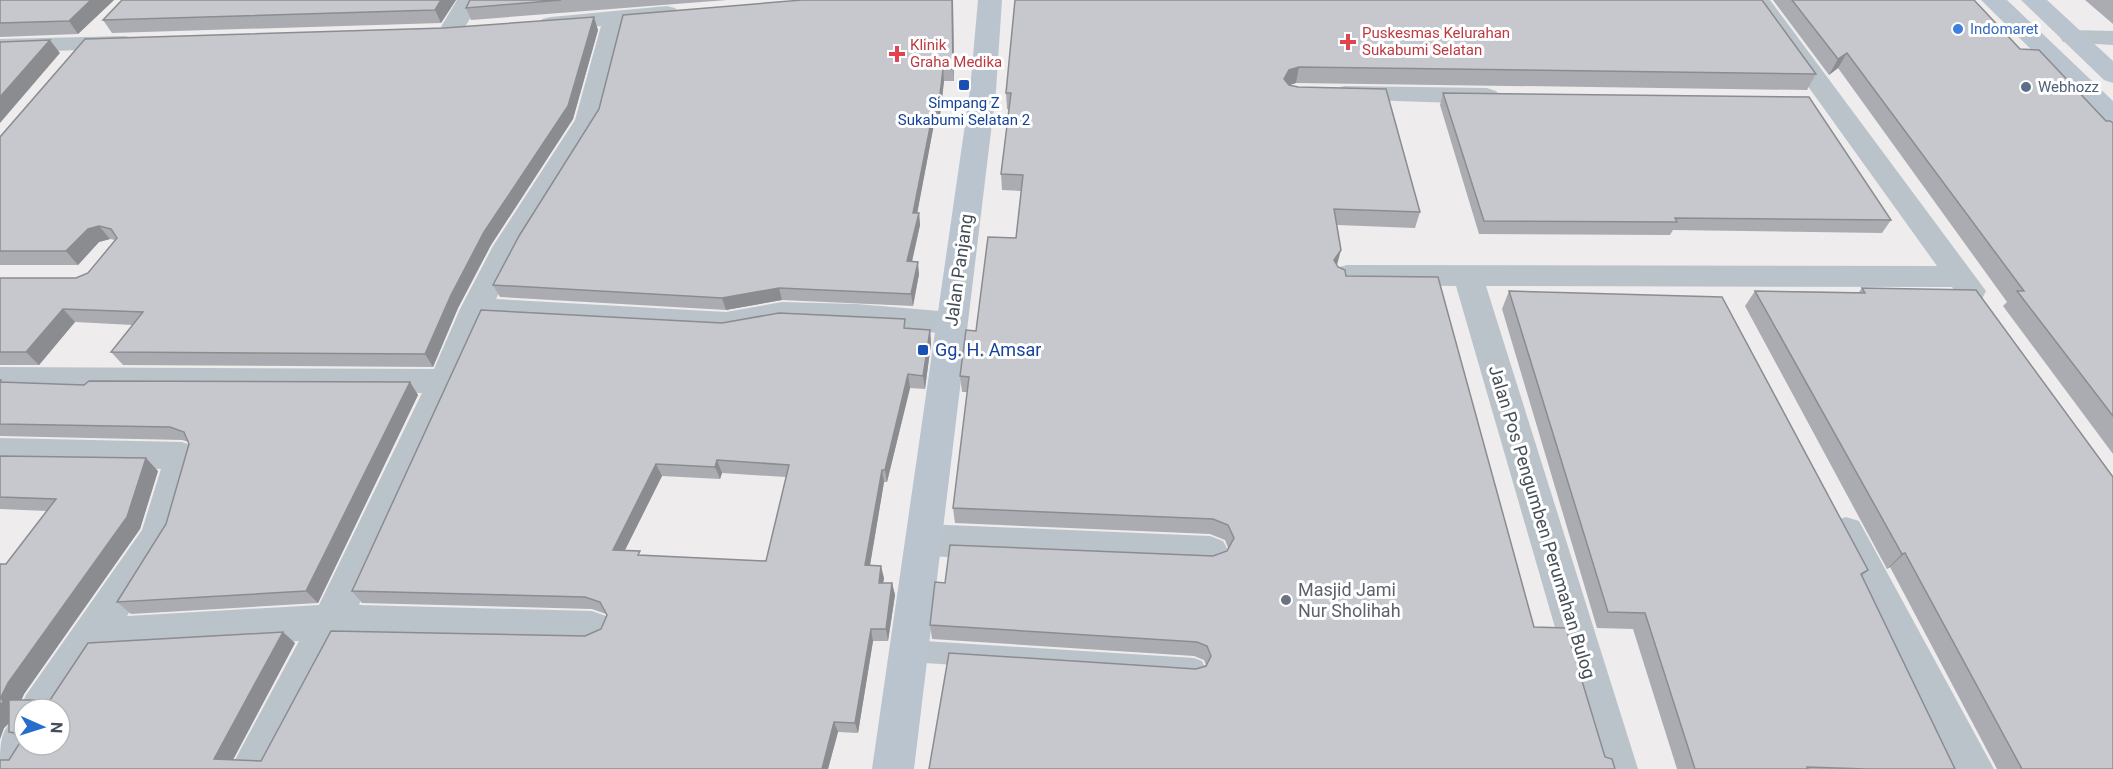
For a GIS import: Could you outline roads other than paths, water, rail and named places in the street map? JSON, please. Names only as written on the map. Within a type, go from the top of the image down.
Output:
[{"type":"street","points":[[450,31],[470,0]]},
{"type":"street","name":"Jalan Panjang","points":[[893,769],[983,90],[990,0]]},
{"type":"street","points":[[1758,0],[1989,315]]},
{"type":"street","points":[[1994,0],[2113,115]]},
{"type":"street","points":[[2032,0],[2113,75]]},
{"type":"street","points":[[532,25],[632,12],[684,12]]},
{"type":"street","points":[[251,769],[348,588],[476,309],[508,246],[588,120],[632,12]]},
{"type":"street","points":[[62,71],[107,22]]},
{"type":"street","points":[[2072,37],[2113,38]]},
{"type":"street","points":[[0,46],[144,42]]},
{"type":"street","points":[[1320,94],[1510,96]]},
{"type":"street","points":[[1796,99],[1831,100]]},
{"type":"street","points":[[1347,275],[1961,277]]},
{"type":"street","name":"Jalan Pos Pengumben Perumahan Bulog","points":[[1468,276],[1617,769]]},
{"type":"street","points":[[1709,276],[1726,308]]},
{"type":"street","points":[[476,309],[726,322],[782,313],[857,315],[951,323]]},
{"type":"street","points":[[0,379],[444,381]]},
{"type":"street","points":[[0,452],[182,456],[159,536],[48,697]]},
{"type":"street","points":[[1832,507],[1973,769]]},
{"type":"street","points":[[924,540],[1210,552]]},
{"type":"street","points":[[92,635],[329,622],[592,628]]},
{"type":"lane","points":[[909,651],[1194,669]]},
{"type":"place","name":"Indomaret","points":[[1958,29]]},
{"type":"place","name":"Puskesmas Kelurahan Sukabumi Selatan","points":[[1348,42]]},
{"type":"place","name":"Klinik Graha Medika","points":[[897,54]]},
{"type":"place","name":"Simpang Z Sukabumi Selatan 2","points":[[964,85]]},
{"type":"place","name":"Webhozz","points":[[2026,87]]},
{"type":"place","name":"Gg. H. Amsar","points":[[923,350]]},
{"type":"place","name":"Masjid Jami Nur Sholihah","points":[[1286,600]]}]
